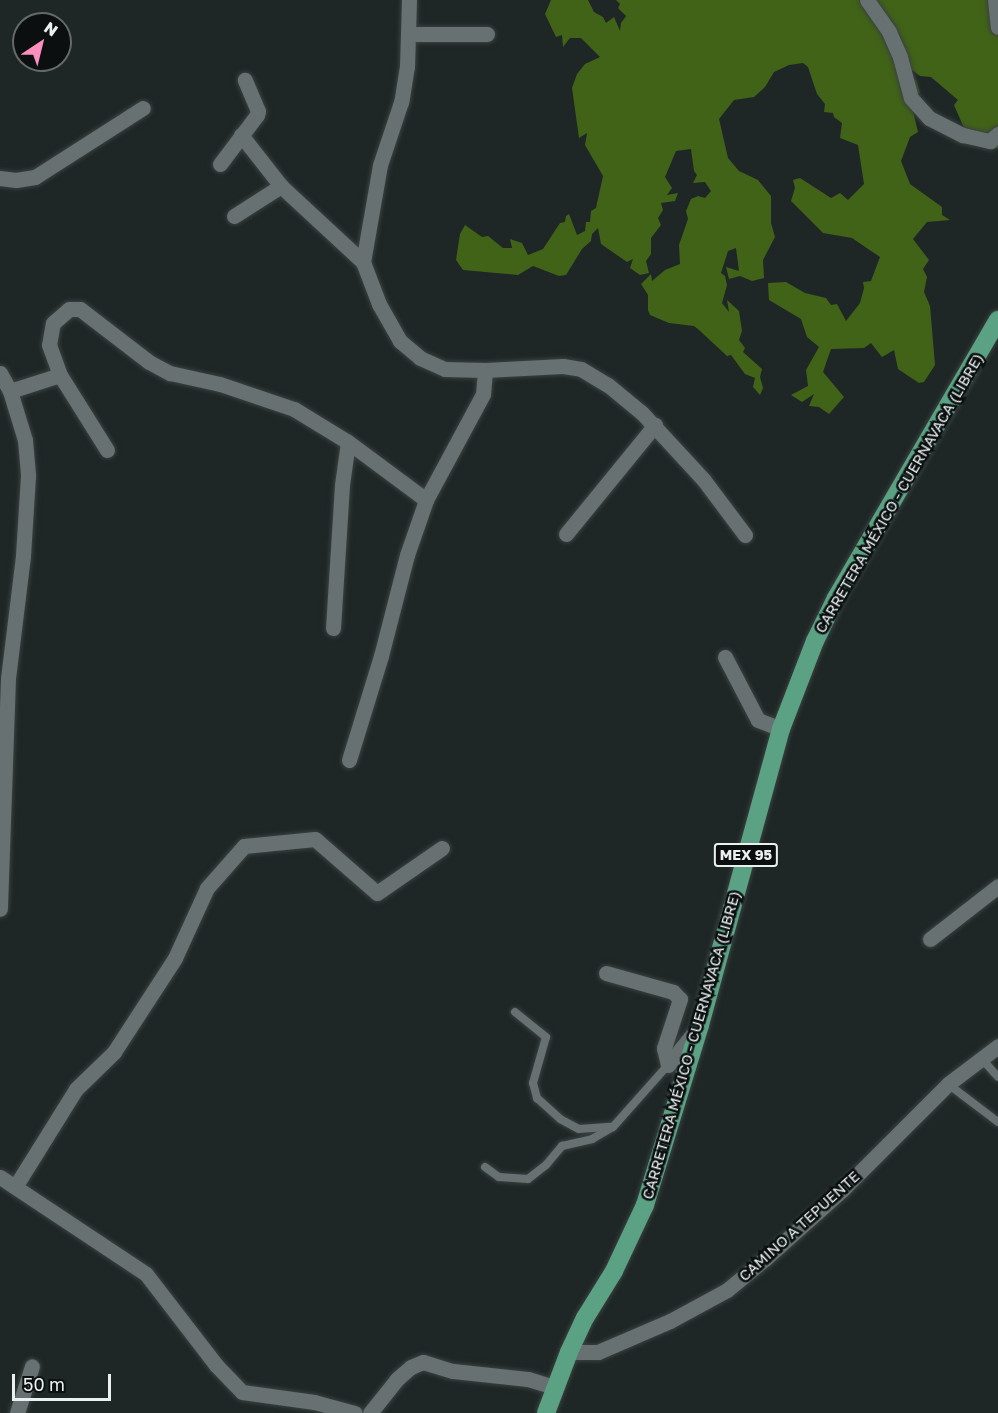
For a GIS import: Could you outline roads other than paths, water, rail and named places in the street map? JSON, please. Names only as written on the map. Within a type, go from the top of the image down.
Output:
[{"type":"main road","name":"CARRETERA MÉXICO - CUERNAVACA (LIBRE)","points":[[546,1413],[554,1387],[585,1318],[614,1271],[645,1205],[700,1025],[781,729],[815,641],[836,598],[998,320]]},
{"type":"street","points":[[363,262],[380,165],[401,102],[407,66],[409,0]]},
{"type":"street","points":[[867,0],[889,32],[900,57],[911,98],[929,118],[963,135],[990,141],[998,134]]},
{"type":"street","points":[[995,0],[998,27]]},
{"type":"street","points":[[408,34],[487,34]]},
{"type":"street","points":[[220,164],[258,111],[245,80]]},
{"type":"street","points":[[0,178],[16,180],[34,177],[143,108]]},
{"type":"street","points":[[240,135],[281,186],[363,262],[379,304],[400,341],[420,358],[446,369],[485,370],[563,366],[581,369],[608,385],[655,425],[703,479],[745,535]]},
{"type":"street","points":[[234,216],[281,186]]},
{"type":"street","points":[[107,450],[60,375],[49,345],[53,323],[69,309],[80,309],[149,362],[170,373],[220,384],[294,409],[348,442],[426,500]]},
{"type":"street","points":[[349,760],[381,657],[406,555],[426,500],[483,394],[485,370]]},
{"type":"street","points":[[0,373],[10,391],[25,441],[28,476],[23,556],[8,678],[0,909]]},
{"type":"street","points":[[10,391],[60,375]]},
{"type":"street","points":[[566,534],[655,425]]},
{"type":"street","points":[[333,628],[342,484],[348,442]]},
{"type":"street","points":[[725,657],[758,720],[781,729]]},
{"type":"street","points":[[15,1187],[76,1089],[114,1052],[175,958],[207,888],[244,846],[315,839],[377,893],[442,848]]},
{"type":"street","points":[[930,939],[998,886]]},
{"type":"street","points":[[606,973],[674,992],[681,999],[664,1048],[669,1065]]},
{"type":"street","points":[[669,1065],[700,1025]]},
{"type":"street","name":"CAMINO A TEPUENTE","points":[[569,1352],[598,1352],[670,1321],[727,1290],[842,1190],[948,1084],[998,1046]]},
{"type":"street","points":[[0,1177],[146,1274],[216,1365],[243,1392],[314,1402],[355,1413]]},
{"type":"street","points":[[370,1413],[398,1379],[411,1367],[423,1362],[453,1371],[528,1379],[554,1387]]},
{"type":"street","points":[[17,1413],[32,1366]]},
{"type":"lane","points":[[515,1012],[546,1037],[533,1083],[537,1098],[560,1119],[579,1129],[613,1127]]},
{"type":"lane","points":[[981,1058],[998,1077]]},
{"type":"lane","points":[[484,1167],[499,1177],[528,1179],[546,1165],[562,1146],[592,1140],[613,1127],[669,1065]]},
{"type":"lane","points":[[948,1084],[998,1122]]}]
